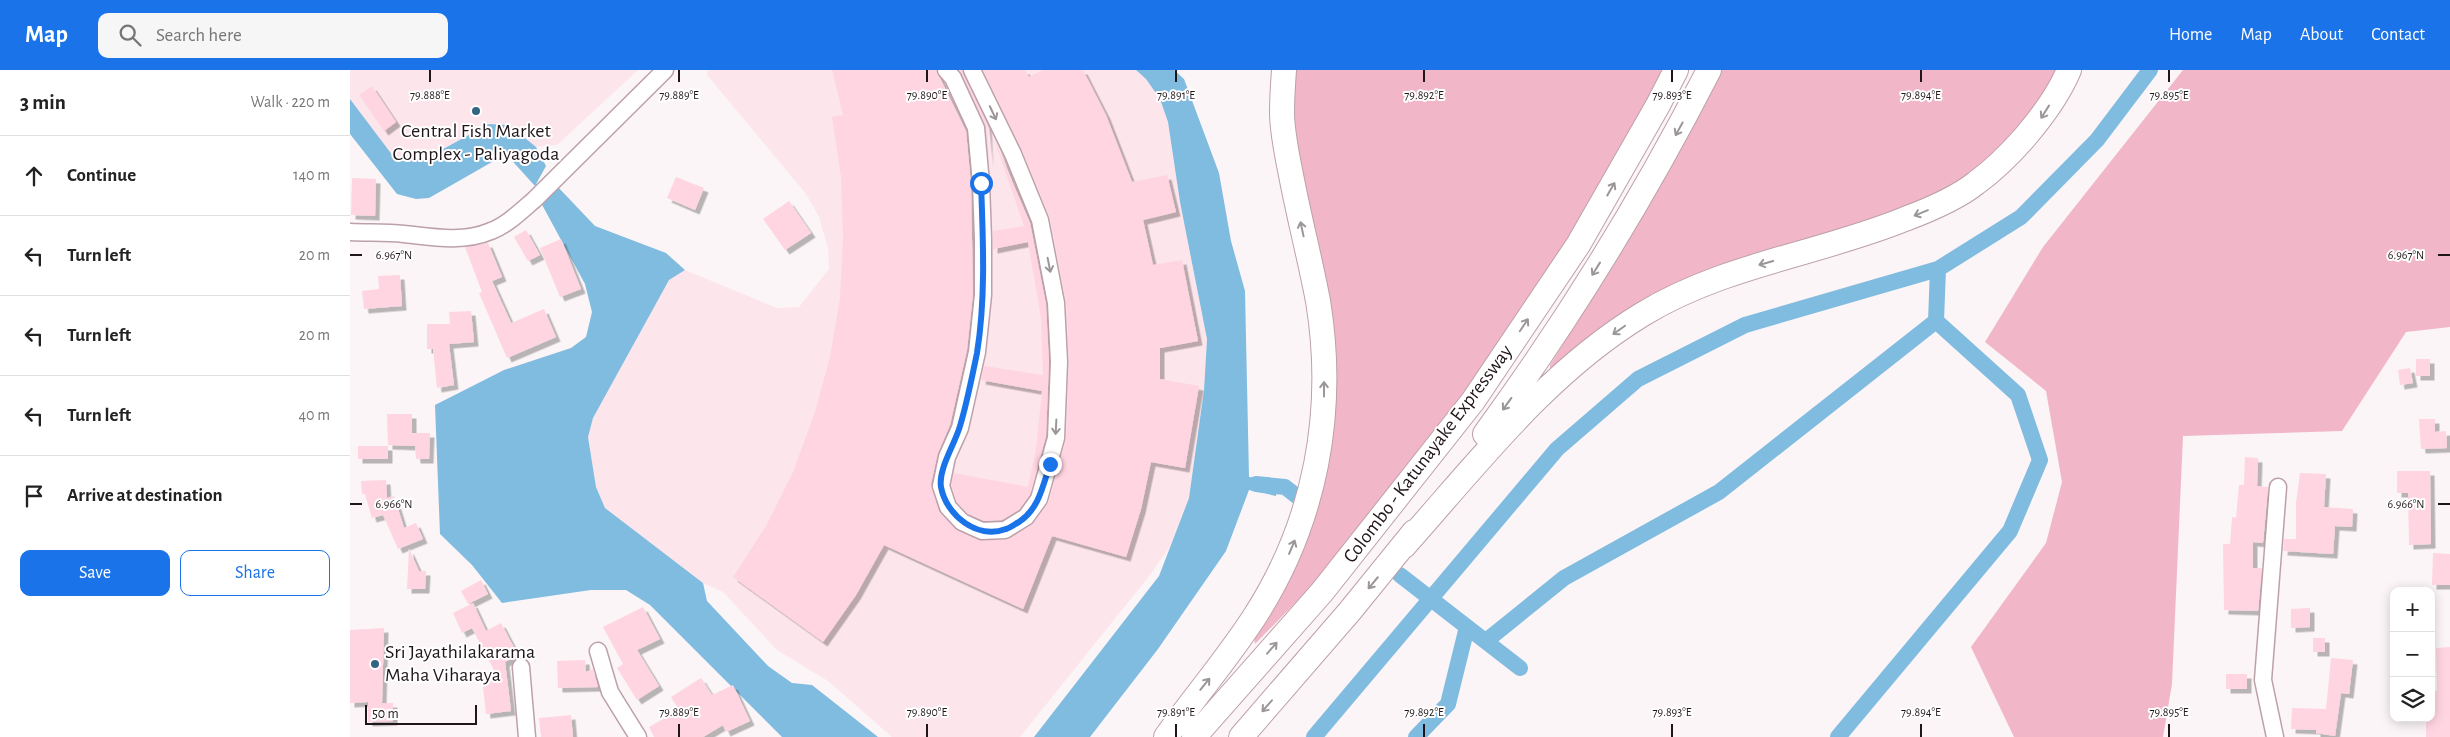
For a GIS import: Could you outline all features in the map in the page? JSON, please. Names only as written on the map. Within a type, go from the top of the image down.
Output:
[{"type":"highway","points":[[1166,737],[1229,653],[1269,593],[1297,537],[1314,479],[1323,424],[1323,347],[1318,301],[1287,153],[1282,113],[1270,70]]},
{"type":"highway","points":[[1282,113],[1284,70]]},
{"type":"highway","name":"Colombo - Katunayake Expressway","points":[[1194,737],[1322,592],[1474,400],[1578,245],[1676,70]]},
{"type":"highway","name":"Colombo - Katunayake Expressway","points":[[1241,737],[1404,546],[1512,397],[1567,317],[1679,129],[1710,70]]},
{"type":"highway","points":[[1404,546],[1534,399],[1580,358],[1643,313],[1703,284],[1752,267],[1870,233],[1931,209],[1975,185],[2015,149],[2040,120],[2069,70]]},
{"type":"street","points":[[350,232],[403,234],[435,238],[464,237],[491,232],[514,217],[534,200],[665,70]]},
{"type":"street","points":[[946,70],[953,78],[976,128],[983,239],[982,295],[977,352],[960,428],[947,457],[941,486],[948,507],[962,522],[982,531],[1005,530],[1026,517],[1039,499],[1056,438],[1059,362],[1056,303],[1040,220],[1013,154],[972,70]]},
{"type":"street","points":[[2275,737],[2263,680],[2278,487]]},
{"type":"street","points":[[598,651],[610,692],[638,737]]},
{"type":"street","points":[[521,667],[527,737]]},
{"type":"shaded area","name":"Central Fish Market Complex - Paliyagoda","points":[[350,70],[638,70],[557,145],[536,147],[509,125],[489,124],[423,160],[395,160],[350,99]]},
{"type":"shaded area","points":[[708,70],[1136,70],[1146,79],[1160,99],[1168,122],[1180,202],[1207,339],[1204,390],[1189,498],[1169,548],[1150,575],[1020,737],[892,737],[828,681],[777,650],[723,592],[703,583],[605,508],[596,487],[588,437],[593,418],[669,279],[685,270],[777,308],[799,307],[829,269],[828,248],[819,217],[806,194],[707,75]]},
{"type":"shaded area","points":[[1288,70],[1669,70],[1536,300],[1341,556],[1255,644],[1254,637],[1328,451],[1287,120]]},
{"type":"shaded area","points":[[1719,70],[2061,70],[2029,119],[1982,167],[1931,200],[1600,331],[1579,344],[1550,371],[1550,365],[1595,293]]},
{"type":"shaded area","points":[[2183,70],[2450,70],[2450,327],[2406,332],[2342,431],[2183,436],[2172,684],[2163,737],[2014,737],[1971,647],[2046,543],[2062,482],[2046,391],[1985,342],[2043,247]]},
{"type":"water","points":[[1136,70],[1174,70],[1184,79],[1219,173],[1231,241],[1245,291],[1249,477],[1278,480],[1276,496],[1249,490],[1226,551],[1158,649],[1090,737],[1034,737],[1159,576],[1189,498],[1204,390],[1207,339],[1180,202],[1168,122],[1160,99],[1146,79]]},
{"type":"water","points":[[350,99],[396,160],[423,160],[489,124],[509,125],[536,147],[546,166],[535,186],[506,154],[429,198],[416,199],[397,194],[350,134]]},
{"type":"water","points":[[556,185],[595,226],[666,253],[685,270],[669,280],[593,418],[588,437],[596,487],[605,508],[703,583],[707,601],[768,666],[792,683],[812,685],[878,737],[782,737],[650,605],[626,590],[591,590],[502,603],[472,565],[440,534],[435,405],[504,370],[571,348],[586,337],[592,312],[585,284],[540,201]]},
{"type":"building","points":[[832,70],[936,70],[966,131],[971,184],[973,294],[967,350],[950,425],[938,453],[931,484],[939,511],[955,529],[978,540],[1005,540],[1032,525],[1049,502],[1066,439],[1069,362],[1066,302],[1050,218],[1022,150],[983,70],[1025,70],[1029,77],[1043,70],[1083,70],[1106,115],[1132,182],[1167,175],[1176,212],[1143,220],[1153,265],[1182,260],[1198,341],[1160,348],[1160,379],[1199,386],[1185,468],[1151,462],[1141,509],[1126,557],[1052,536],[1023,609],[884,545],[856,595],[823,642],[733,577],[766,526],[793,472],[814,415],[830,357],[840,298],[843,237],[841,177],[832,117],[843,115]]},
{"type":"building","points":[[959,70],[962,70],[987,124],[989,163],[985,124]]},
{"type":"building","points":[[372,86],[396,122],[384,131],[359,95]]},
{"type":"building","points":[[994,139],[1030,223],[1046,304],[1049,362],[1046,436],[1030,495],[1019,510],[1002,520],[984,521],[968,514],[957,502],[951,485],[954,473],[1028,487],[1036,449],[1042,391],[981,380],[984,366],[1043,375],[1041,318],[1028,242],[993,249],[993,231],[1024,226]]},
{"type":"building","points":[[676,177],[704,188],[695,210],[667,198]]},
{"type":"building","points":[[352,178],[376,179],[375,216],[351,215]]},
{"type":"building","points":[[789,201],[811,233],[785,250],[763,219]]},
{"type":"building","points":[[526,230],[540,255],[528,261],[514,237]]},
{"type":"building","points":[[561,239],[581,289],[560,297],[540,248]]},
{"type":"building","points":[[488,243],[502,277],[492,281],[511,323],[544,309],[556,337],[507,358],[479,293],[482,292],[465,247]]},
{"type":"building","points":[[400,275],[402,306],[364,309],[362,291],[379,289],[378,276]]},
{"type":"building","points":[[471,311],[474,342],[449,344],[454,385],[437,388],[433,349],[427,349],[427,324],[450,324],[449,312]]},
{"type":"building","points":[[2416,359],[2430,359],[2430,376],[2416,376]]},
{"type":"building","points":[[2410,368],[2413,383],[2400,385],[2398,370]]},
{"type":"building","points":[[387,414],[412,414],[412,433],[430,433],[429,459],[416,459],[415,446],[388,445]]},
{"type":"building","points":[[2419,419],[2435,419],[2435,432],[2446,431],[2447,448],[2421,449]]},
{"type":"building","points":[[358,446],[388,446],[388,459],[358,459]]},
{"type":"building","points":[[2245,457],[2258,458],[2257,486],[2268,487],[2263,543],[2253,542],[2253,568],[2262,568],[2258,611],[2224,610],[2223,544],[2230,544],[2232,517],[2236,518],[2239,485],[2244,485]]},
{"type":"building","points":[[2397,471],[2430,471],[2431,544],[2409,545],[2408,493],[2397,493]]},
{"type":"building","points":[[2300,473],[2326,474],[2324,507],[2353,509],[2352,527],[2335,526],[2333,554],[2283,551],[2284,539],[2296,539],[2296,503]]},
{"type":"building","points":[[386,480],[387,498],[394,496],[404,528],[416,523],[423,539],[398,549],[383,515],[372,518],[365,494],[362,494],[361,481]]},
{"type":"building","points":[[409,549],[419,571],[426,571],[425,589],[407,589]]},
{"type":"building","points":[[2433,553],[2450,554],[2450,585],[2432,585]]},
{"type":"building","points":[[481,580],[488,594],[468,604],[461,591]]},
{"type":"building","points":[[473,603],[486,631],[501,623],[518,655],[505,662],[511,711],[486,714],[482,678],[497,676],[472,628],[462,633],[453,613]]},
{"type":"building","points":[[643,607],[660,639],[637,650],[659,686],[637,700],[617,668],[623,664],[603,627]]},
{"type":"building","points":[[2310,608],[2310,627],[2291,628],[2291,609]]},
{"type":"building","points":[[384,628],[382,703],[393,703],[393,721],[368,722],[368,702],[350,703],[350,630]]},
{"type":"building","points":[[2313,638],[2325,638],[2325,652],[2313,652]]},
{"type":"building","points":[[2450,647],[2450,737],[2426,737],[2426,722],[2435,722],[2435,691],[2437,691],[2436,648]]},
{"type":"building","points":[[2331,658],[2353,660],[2349,694],[2341,693],[2335,736],[2316,733],[2316,730],[2291,729],[2292,708],[2326,709]]},
{"type":"building","points":[[585,660],[586,672],[593,669],[598,687],[558,688],[557,661]]},
{"type":"building","points":[[2226,674],[2247,674],[2247,689],[2226,689]]},
{"type":"building","points":[[701,678],[712,695],[733,685],[750,721],[726,732],[723,725],[703,737],[654,737],[649,727],[679,710],[671,697]]},
{"type":"building","points":[[571,715],[573,737],[541,737],[539,718]]},
{"type":"waterway","points":[[1838,737],[2010,531],[2040,460],[2018,395],[1936,321],[1938,269],[2021,217],[2097,140],[2150,70]]},
{"type":"waterway","points":[[1314,737],[1557,449],[1638,379],[1745,325],[1938,269]]},
{"type":"waterway","points":[[1486,641],[1564,578],[1719,492],[1936,321]]},
{"type":"waterway","points":[[1256,484],[1285,487],[1298,497]]},
{"type":"waterway","points":[[1400,575],[1520,668]]},
{"type":"waterway","points":[[1416,737],[1448,704],[1467,627]]},
{"type":"place","name":"Central Fish Market Complex - Paliyagoda","points":[[476,111]]},
{"type":"place","name":"Sri Jayathilakarama Maha Viharaya","points":[[375,664]]},
{"type":"route","points":[[981,183],[982,295],[977,352],[960,428],[947,457],[941,486],[948,507],[962,522],[982,531],[1005,530],[1026,517],[1039,499],[1050,464]]}]
